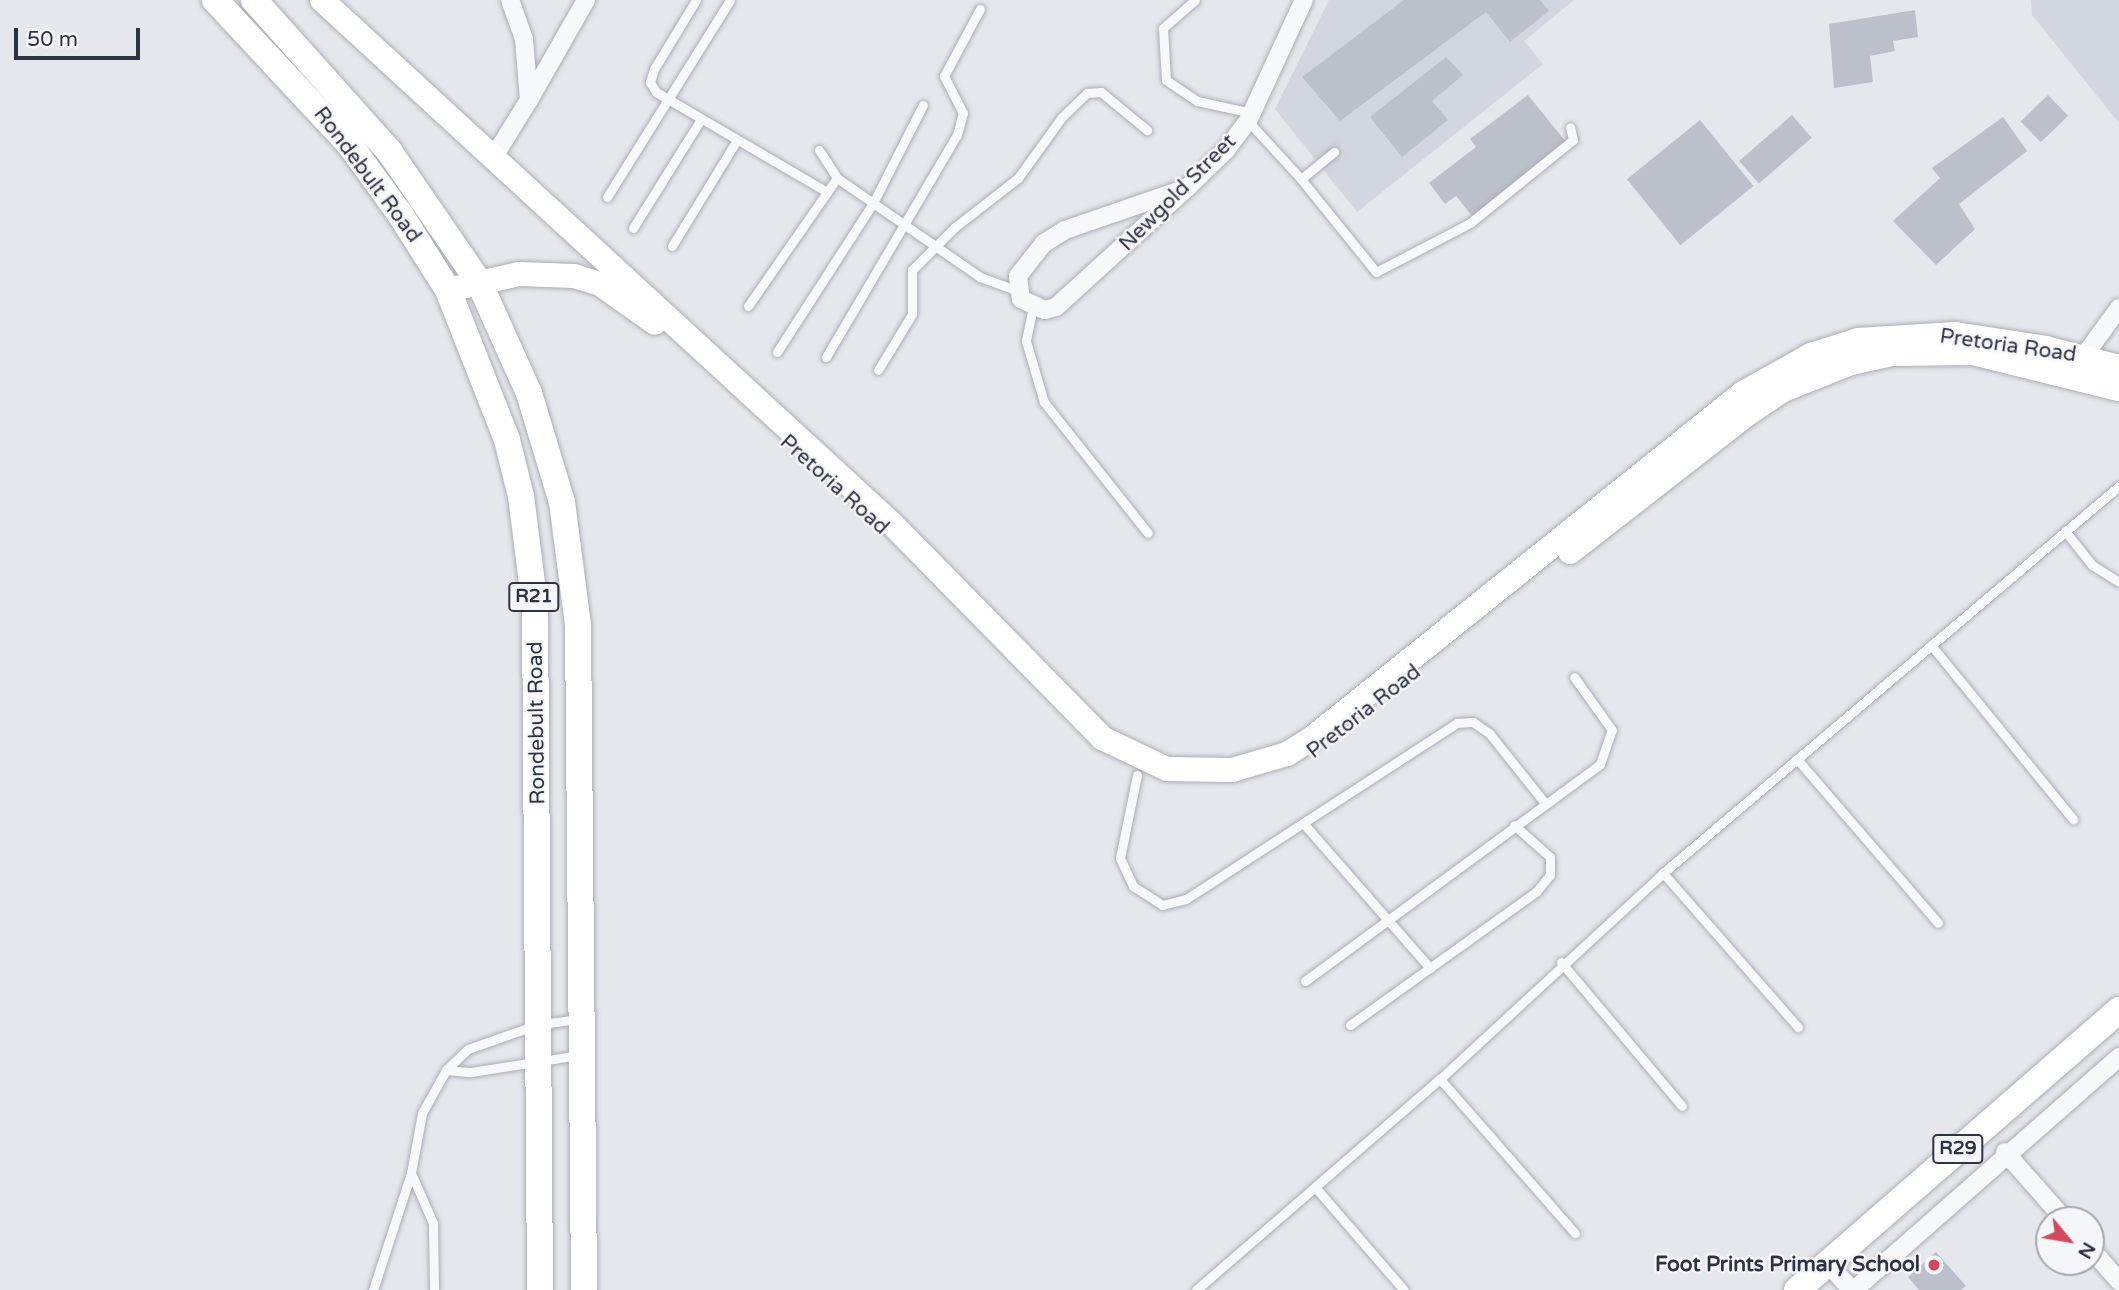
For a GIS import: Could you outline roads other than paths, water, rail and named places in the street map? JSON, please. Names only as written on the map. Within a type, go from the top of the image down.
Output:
[{"type":"main road","name":"Rondebult Road","points":[[215,0],[350,145],[448,290],[503,429],[529,549],[537,668],[536,1025],[540,1290]]},
{"type":"main road","name":"Rondebult Road","points":[[254,0],[389,151],[479,282],[546,442],[573,573],[581,767],[579,1018],[584,1290]]},
{"type":"main road","name":"R29","points":[[1797,1290],[2119,1010]]},
{"type":"street","points":[[322,0],[495,155],[689,344]]},
{"type":"street","points":[[510,0],[524,39],[529,100]]},
{"type":"street","points":[[495,155],[586,0]]},
{"type":"street","name":"Newgold Street","points":[[1033,307],[1056,307],[1069,297],[1187,188],[1250,117],[1304,0]]},
{"type":"street","points":[[1033,307],[1016,290],[1031,258],[1065,230],[1187,188]]},
{"type":"street","points":[[448,290],[519,274],[574,275],[631,303],[689,344]]},
{"type":"street","points":[[2078,365],[2119,308]]},
{"type":"street","name":"Pretoria Road","points":[[689,344],[829,472],[1102,738],[1165,776]]},
{"type":"street","name":"Pretoria Road","points":[[829,472],[936,581],[1077,736],[1137,775],[1238,785],[1300,762],[1762,392],[1892,354],[1973,353],[2119,368]]},
{"type":"street","name":"Pretoria Road","points":[[2078,365],[2119,388]]},
{"type":"street","points":[[1827,1263],[1853,1290],[2006,1152],[2119,1058]]},
{"type":"street","points":[[2006,1152],[2053,1206]]},
{"type":"street","points":[[2105,1265],[2119,1281]]},
{"type":"lane","points":[[696,0],[650,82],[668,100],[827,192]]},
{"type":"lane","points":[[607,197],[730,0]]},
{"type":"lane","points":[[1195,0],[1163,28],[1166,80],[1197,101],[1250,117],[1376,272],[1470,223],[1573,140],[1570,127]]},
{"type":"lane","points":[[826,357],[957,135],[963,113],[944,76],[980,9]]},
{"type":"lane","points":[[878,370],[912,314],[912,270],[939,248],[955,227],[1018,178],[1062,117],[1087,93],[1101,92],[1147,130]]},
{"type":"lane","points":[[777,352],[873,203],[923,105]]},
{"type":"lane","points":[[633,228],[701,119]]},
{"type":"lane","points":[[672,246],[737,140]]},
{"type":"lane","points":[[819,150],[837,178],[980,277],[1016,290]]},
{"type":"lane","points":[[1301,178],[1334,152]]},
{"type":"lane","points":[[748,306],[837,178]]},
{"type":"lane","points":[[1033,307],[1026,341],[1044,402],[1147,533]]},
{"type":"lane","points":[[1196,1290],[1440,1079],[1561,962],[1663,873],[2119,486]]},
{"type":"lane","points":[[2065,531],[2092,565],[2119,582]]},
{"type":"lane","points":[[1931,645],[2073,819]]},
{"type":"lane","points":[[1305,981],[1544,802],[1600,764],[1610,746],[1612,730],[1574,677]]},
{"type":"lane","points":[[1137,775],[1121,858],[1133,886],[1162,905],[1185,899],[1457,723],[1473,722],[1489,733],[1544,802]]},
{"type":"lane","points":[[1797,759],[1938,923]]},
{"type":"lane","points":[[1303,823],[1390,919],[1430,968]]},
{"type":"lane","points":[[1350,1025],[1536,892],[1550,875],[1550,857],[1514,825]]},
{"type":"lane","points":[[1663,873],[1798,1027]]},
{"type":"lane","points":[[1561,962],[1682,1106]]},
{"type":"lane","points":[[373,1290],[411,1173],[422,1113],[446,1070],[468,1049],[536,1025],[579,1018]]},
{"type":"lane","points":[[446,1070],[471,1072],[580,1055]]},
{"type":"lane","points":[[1440,1079],[1575,1233]]},
{"type":"lane","points":[[411,1173],[433,1223],[434,1290]]},
{"type":"lane","points":[[1315,1187],[1404,1290]]},
{"type":"place","name":"Foot Prints Primary School","points":[[1934,1265]]}]
